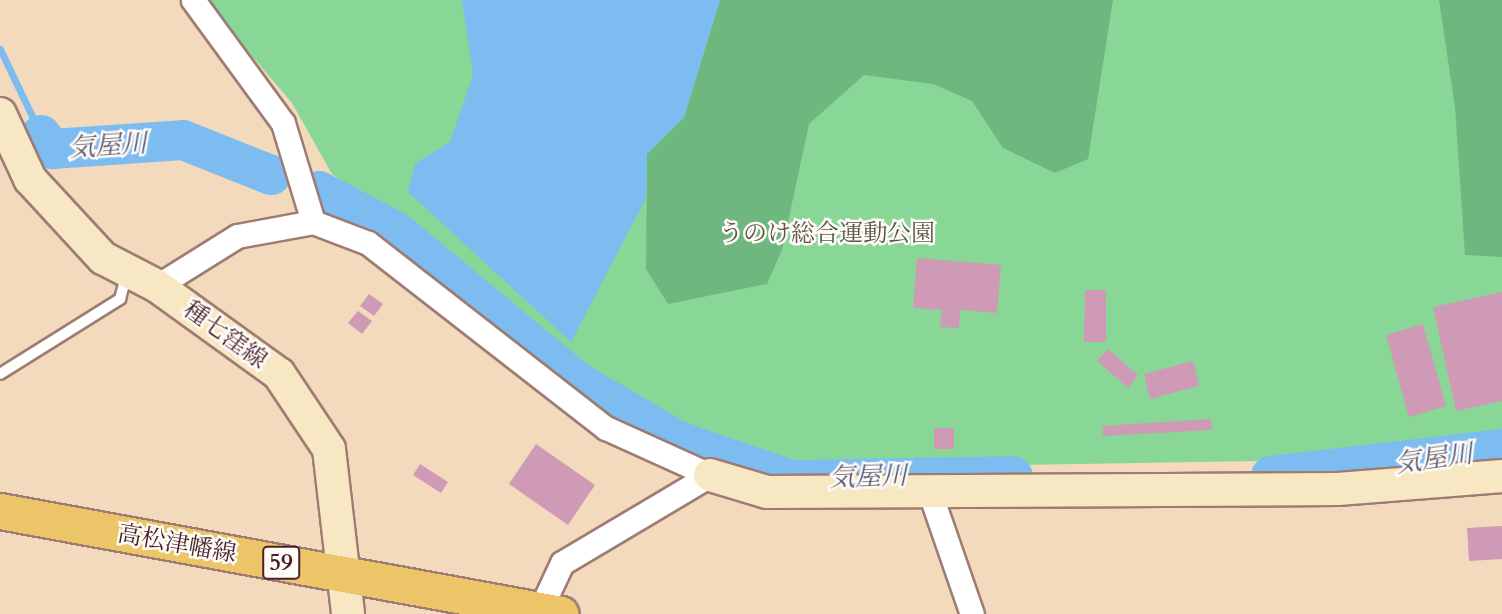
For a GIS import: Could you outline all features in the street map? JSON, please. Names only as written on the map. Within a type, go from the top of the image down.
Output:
[{"type":"main road","name":"高松津幡線","points":[[0,511],[551,612]]},
{"type":"street","points":[[193,0],[283,122],[313,222]]},
{"type":"street","name":"種七窪線","points":[[0,114],[30,179],[103,258],[157,286],[279,374],[329,449],[346,575],[348,614]]},
{"type":"street","points":[[157,286],[237,236],[313,222],[368,243],[606,428],[710,475],[766,492],[1338,489],[1502,476]]},
{"type":"street","points":[[551,612],[562,563],[710,475]]},
{"type":"street","points":[[929,490],[972,614]]},
{"type":"lane","points":[[0,374],[120,299],[128,271]]},
{"type":"green space","name":"うのけ総合運動公園","points":[[204,0],[1502,0],[1502,436],[1308,460],[793,469],[680,430],[607,387],[475,273],[332,174],[292,103]]},
{"type":"green space","points":[[720,0],[1113,0],[1088,159],[1055,173],[1003,148],[972,101],[933,84],[864,75],[809,124],[782,250],[767,284],[668,304],[646,269],[647,154],[684,117]]},
{"type":"green space","points":[[1439,0],[1502,0],[1502,257],[1465,255],[1455,107]]},
{"type":"water","points":[[462,0],[720,0],[684,117],[647,154],[646,198],[571,342],[408,192],[415,164],[450,142],[473,75]]},
{"type":"building","points":[[917,258],[1001,265],[997,313],[960,310],[959,328],[940,327],[942,310],[913,308]]},
{"type":"building","points":[[1085,290],[1106,290],[1106,342],[1084,342]]},
{"type":"building","points":[[1502,292],[1502,401],[1456,411],[1433,307]]},
{"type":"building","points":[[369,294],[383,304],[374,316],[360,306]]},
{"type":"building","points":[[358,311],[372,321],[362,334],[348,323]]},
{"type":"building","points":[[1423,324],[1446,406],[1409,417],[1386,335]]},
{"type":"building","points":[[1108,349],[1138,375],[1128,388],[1097,361]]},
{"type":"building","points":[[1193,361],[1199,386],[1150,399],[1144,374]]},
{"type":"building","points":[[1211,419],[1212,430],[1103,436],[1102,426]]},
{"type":"building","points":[[934,428],[954,428],[954,449],[934,449]]},
{"type":"building","points":[[536,444],[595,485],[568,525],[509,484]]},
{"type":"building","points":[[420,464],[448,482],[441,493],[413,475]]},
{"type":"building","points":[[1502,526],[1502,559],[1469,561],[1467,528]]},
{"type":"waterway","name":"気屋川","points":[[0,49],[41,135]]},
{"type":"waterway","name":"気屋川","points":[[41,135],[52,149],[183,140],[271,175]]},
{"type":"waterway","name":"気屋川","points":[[319,191],[395,231],[576,381],[678,441],[791,480],[1013,476]]},
{"type":"waterway","name":"気屋川","points":[[1271,476],[1502,449]]}]
